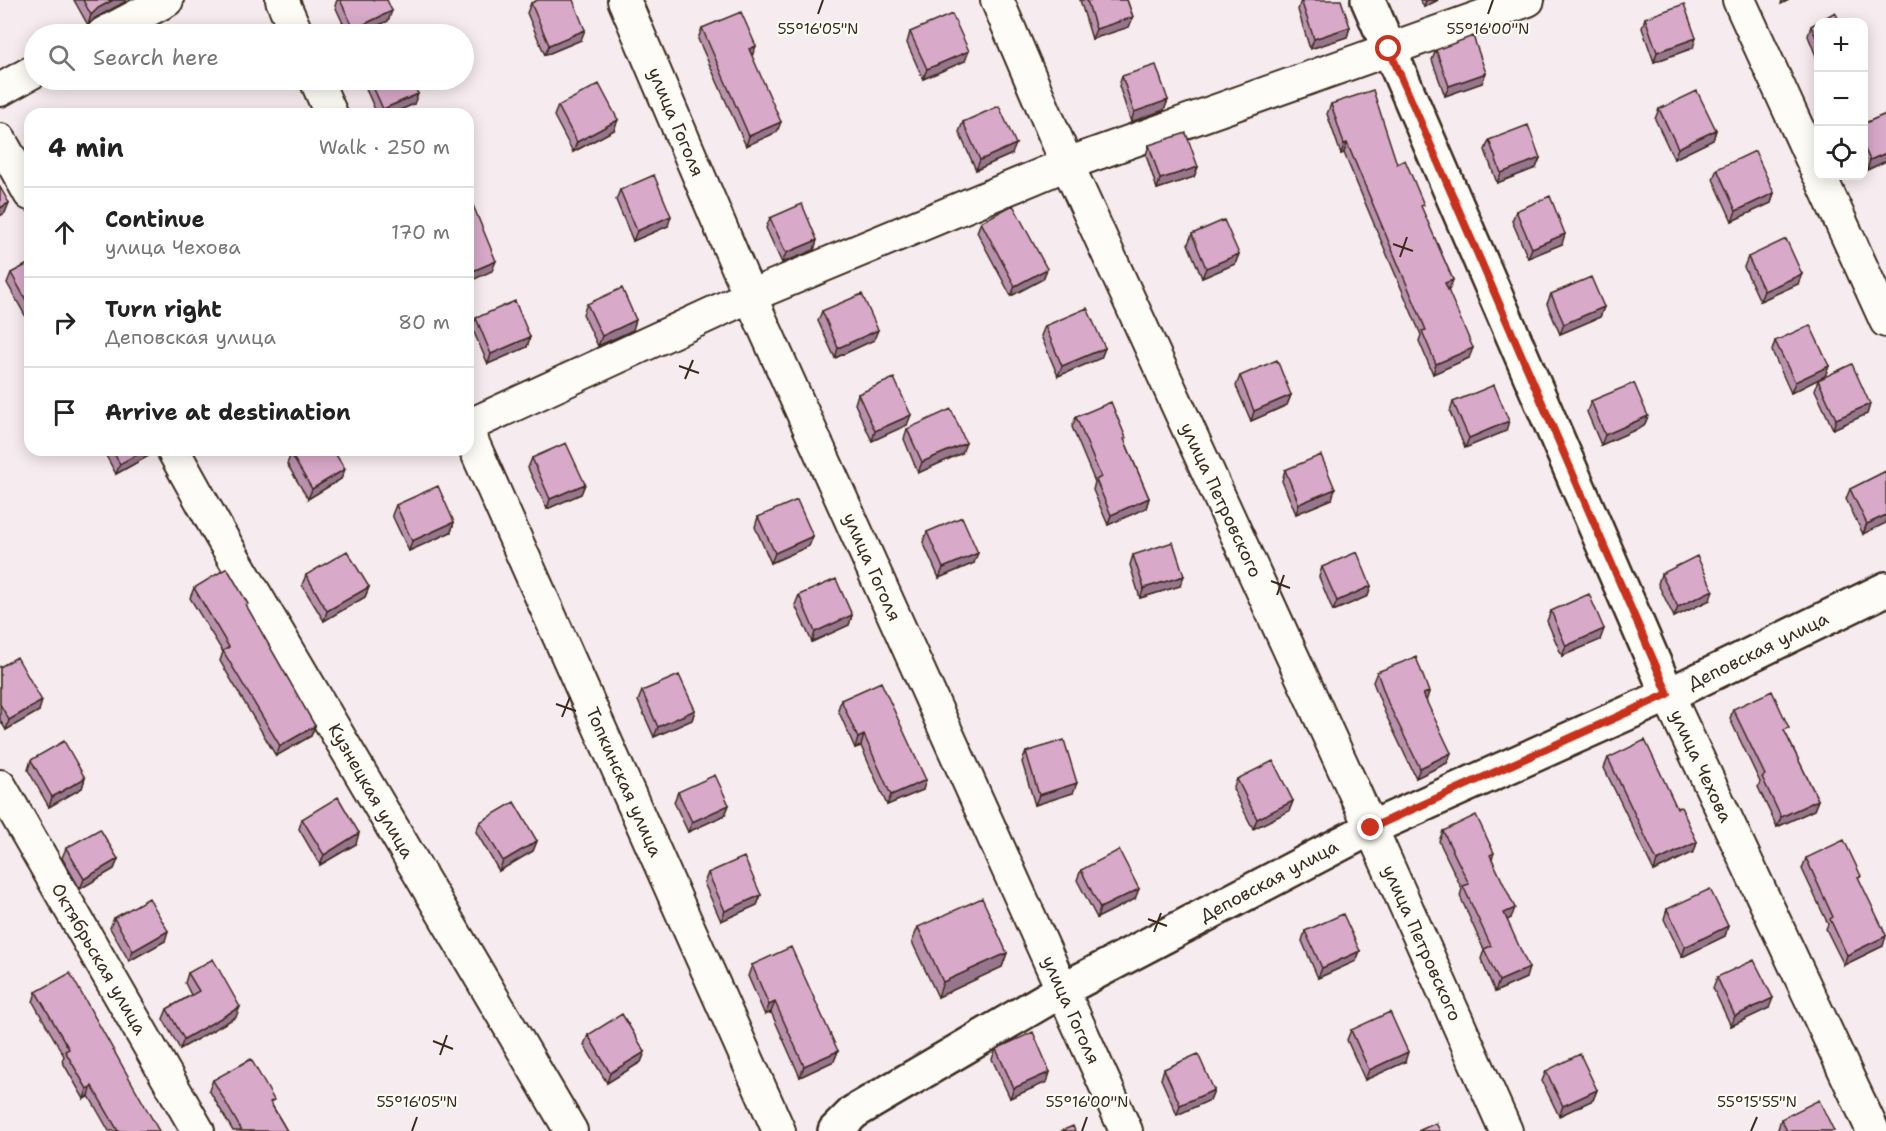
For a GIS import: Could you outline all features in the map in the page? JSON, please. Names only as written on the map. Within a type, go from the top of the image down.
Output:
[{"type":"street","points":[[122,24],[167,0]]},
{"type":"street","points":[[282,0],[293,24]]},
{"type":"street","name":"улица Гоголя","points":[[624,0],[750,296],[1126,1131]]},
{"type":"street","name":"улица Петровского","points":[[997,0],[1067,164],[1371,828],[1506,1131]]},
{"type":"street","name":"улица Чехова","points":[[1368,0],[1668,694],[1873,1131]]},
{"type":"street","points":[[474,423],[750,296],[1067,164],[1528,0]]},
{"type":"street","points":[[1739,0],[1814,163]]},
{"type":"street","points":[[0,90],[24,77]]},
{"type":"street","points":[[320,90],[328,108]]},
{"type":"street","points":[[0,140],[24,183]]},
{"type":"street","points":[[1822,180],[1886,321]]},
{"type":"street","name":"Топкинская улица","points":[[474,445],[779,1131]]},
{"type":"street","name":"Кузнецкая улица","points":[[176,456],[218,531],[571,1131]]},
{"type":"street","name":"Деповская улица","points":[[835,1131],[854,1112],[1062,990],[1371,828],[1668,694],[1886,589]]},
{"type":"street","name":"Октябрьская улица","points":[[0,786],[198,1131]]},
{"type":"building","points":[[83,0],[113,0],[98,8],[91,15]]},
{"type":"building","points":[[340,0],[387,0],[392,11],[365,24],[352,24]]},
{"type":"building","points":[[538,0],[573,0],[585,30],[549,45],[531,3]]},
{"type":"building","points":[[1087,0],[1127,0],[1133,17],[1096,29]]},
{"type":"building","points":[[1301,0],[1341,0],[1350,27],[1314,39]]},
{"type":"building","points":[[1684,4],[1696,38],[1657,52],[1645,18]]},
{"type":"building","points":[[741,12],[756,46],[749,49],[781,122],[749,136],[702,28]]},
{"type":"building","points":[[1835,12],[1838,18],[1825,18]]},
{"type":"building","points":[[952,14],[969,51],[927,69],[910,32]]},
{"type":"building","points":[[1473,36],[1486,73],[1449,86],[1436,50]]},
{"type":"building","points":[[1156,65],[1168,100],[1134,112],[1122,76]]},
{"type":"building","points":[[599,84],[618,120],[577,142],[558,106]]},
{"type":"building","points":[[374,90],[416,90],[418,94],[383,108]]},
{"type":"building","points":[[1373,90],[1397,164],[1405,160],[1424,205],[1421,206],[1453,280],[1445,283],[1473,348],[1436,364],[1422,331],[1426,330],[1347,143],[1344,144],[1331,104]]},
{"type":"building","points":[[1697,91],[1716,130],[1678,148],[1659,109]]},
{"type":"building","points":[[999,106],[1016,144],[980,160],[963,122]]},
{"type":"building","points":[[1886,114],[1886,153],[1870,160],[1868,156],[1868,122]]},
{"type":"building","points":[[1528,125],[1540,158],[1501,173],[1489,140]]},
{"type":"building","points":[[1186,133],[1198,167],[1160,179],[1149,145]]},
{"type":"building","points":[[1755,151],[1774,193],[1736,211],[1717,169]]},
{"type":"building","points":[[654,175],[671,216],[637,231],[620,190]]},
{"type":"building","points":[[0,187],[9,203],[0,208]]},
{"type":"building","points":[[1550,196],[1565,234],[1532,248],[1516,211]]},
{"type":"building","points":[[802,204],[817,240],[786,253],[770,218]]},
{"type":"building","points":[[1013,205],[1047,269],[1015,286],[981,222]]},
{"type":"building","points":[[474,208],[496,261],[474,270]]},
{"type":"building","points":[[1224,220],[1239,254],[1206,268],[1192,234]]},
{"type":"building","points":[[1786,239],[1802,274],[1764,291],[1748,257]]},
{"type":"building","points":[[24,266],[24,296],[11,273]]},
{"type":"building","points":[[1591,277],[1604,307],[1564,324],[1551,294]]},
{"type":"building","points":[[622,288],[636,320],[602,336],[587,304]]},
{"type":"building","points":[[862,294],[878,330],[838,348],[822,311]]},
{"type":"building","points":[[515,301],[530,337],[491,354],[476,318]]},
{"type":"building","points":[[1087,308],[1105,348],[1062,366],[1045,326]]},
{"type":"building","points":[[1810,325],[1829,366],[1795,382],[1775,341]]},
{"type":"building","points":[[1277,360],[1291,395],[1254,411],[1240,376]]},
{"type":"building","points":[[1852,364],[1870,404],[1836,419],[1818,380]]},
{"type":"building","points":[[894,378],[911,415],[875,431],[858,394]]},
{"type":"building","points":[[1634,383],[1648,416],[1605,435],[1591,401]]},
{"type":"building","points":[[1494,385],[1509,421],[1469,438],[1453,402]]},
{"type":"building","points":[[1111,402],[1149,498],[1111,515],[1096,480],[1101,477],[1076,417]]},
{"type":"building","points":[[951,409],[966,443],[922,462],[907,429]]},
{"type":"building","points":[[566,443],[585,484],[550,499],[532,458]]},
{"type":"building","points":[[1321,455],[1335,489],[1299,504],[1285,470]]},
{"type":"building","points":[[115,456],[134,456],[120,464]]},
{"type":"building","points":[[292,456],[337,456],[345,469],[312,489]]},
{"type":"building","points":[[1886,471],[1886,515],[1867,524],[1850,489]]},
{"type":"building","points":[[438,486],[454,522],[412,541],[396,505]]},
{"type":"building","points":[[797,500],[813,536],[775,553],[758,517]]},
{"type":"building","points":[[962,517],[978,553],[943,568],[927,532]]},
{"type":"building","points":[[1173,542],[1184,576],[1144,588],[1133,555]]},
{"type":"building","points":[[347,551],[369,587],[327,611],[306,575]]},
{"type":"building","points":[[1357,552],[1371,586],[1337,601],[1322,567]]},
{"type":"building","points":[[1697,556],[1713,590],[1678,607],[1661,574]]},
{"type":"building","points":[[227,568],[315,726],[280,746],[223,651],[229,647],[194,588]]},
{"type":"building","points":[[836,579],[852,615],[815,632],[799,595]]},
{"type":"building","points":[[1589,594],[1604,629],[1566,646],[1551,611]]},
{"type":"building","points":[[17,657],[42,701],[9,720],[0,704],[0,667]]},
{"type":"building","points":[[1416,657],[1429,692],[1423,694],[1451,753],[1420,768],[1388,703],[1377,672]]},
{"type":"building","points":[[679,675],[695,710],[658,727],[642,691]]},
{"type":"building","points":[[881,682],[926,780],[891,795],[864,735],[858,738],[841,700]]},
{"type":"building","points":[[1772,691],[1789,728],[1784,730],[1818,800],[1781,817],[1762,777],[1765,775],[1733,709]]},
{"type":"building","points":[[1064,740],[1077,783],[1039,795],[1026,752]]},
{"type":"building","points":[[1645,740],[1677,808],[1681,807],[1697,842],[1657,861],[1608,758]]},
{"type":"building","points":[[64,741],[85,778],[52,797],[31,760]]},
{"type":"building","points":[[1273,761],[1293,801],[1257,819],[1237,779]]},
{"type":"building","points":[[715,775],[729,805],[692,822],[678,792]]},
{"type":"building","points":[[338,797],[359,833],[324,855],[302,819]]},
{"type":"building","points":[[514,802],[537,841],[503,861],[480,822]]},
{"type":"building","points":[[1476,815],[1494,853],[1490,855],[1515,908],[1504,913],[1529,968],[1499,981],[1484,949],[1491,946],[1463,886],[1469,884],[1443,831]]},
{"type":"building","points":[[100,829],[118,859],[84,879],[66,848]]},
{"type":"building","points":[[1844,840],[1861,876],[1858,877],[1886,935],[1847,955],[1830,919],[1833,917],[1806,858]]},
{"type":"building","points":[[1119,850],[1139,889],[1100,908],[1081,870]]},
{"type":"building","points":[[744,857],[761,895],[725,911],[708,873]]},
{"type":"building","points":[[1710,889],[1728,926],[1685,947],[1667,909]]},
{"type":"building","points":[[149,898],[168,931],[133,951],[114,918]]},
{"type":"building","points":[[982,898],[1007,953],[943,982],[918,927]]},
{"type":"building","points":[[1343,914],[1360,951],[1322,968],[1305,931]]},
{"type":"building","points":[[791,947],[838,1051],[804,1066],[775,1002],[769,1005],[752,965]]},
{"type":"building","points":[[213,959],[240,1007],[184,1039],[167,1009],[199,991],[188,973]]},
{"type":"building","points":[[1754,960],[1773,998],[1735,1016],[1717,977]]},
{"type":"building","points":[[70,973],[159,1131],[118,1131],[92,1086],[87,1089],[65,1051],[69,1049],[36,992]]},
{"type":"building","points":[[1390,1012],[1408,1052],[1369,1070],[1351,1030]]},
{"type":"building","points":[[622,1014],[645,1052],[610,1073],[588,1035]]},
{"type":"building","points":[[1033,1032],[1050,1072],[1014,1088],[996,1049]]},
{"type":"building","points":[[1198,1054],[1214,1090],[1180,1105],[1164,1069]]},
{"type":"building","points":[[1580,1054],[1597,1090],[1563,1106],[1546,1071]]},
{"type":"building","points":[[251,1059],[274,1100],[270,1102],[287,1131],[242,1131],[213,1080]]},
{"type":"building","points":[[1819,1100],[1834,1131],[1787,1131],[1781,1119]]},
{"type":"building","points":[[1436,1123],[1440,1131],[1418,1131]]},
{"type":"building","points":[[1073,1126],[1075,1131],[1061,1131]]},
{"type":"route","points":[[1371,828],[1668,694],[1389,49]]}]
